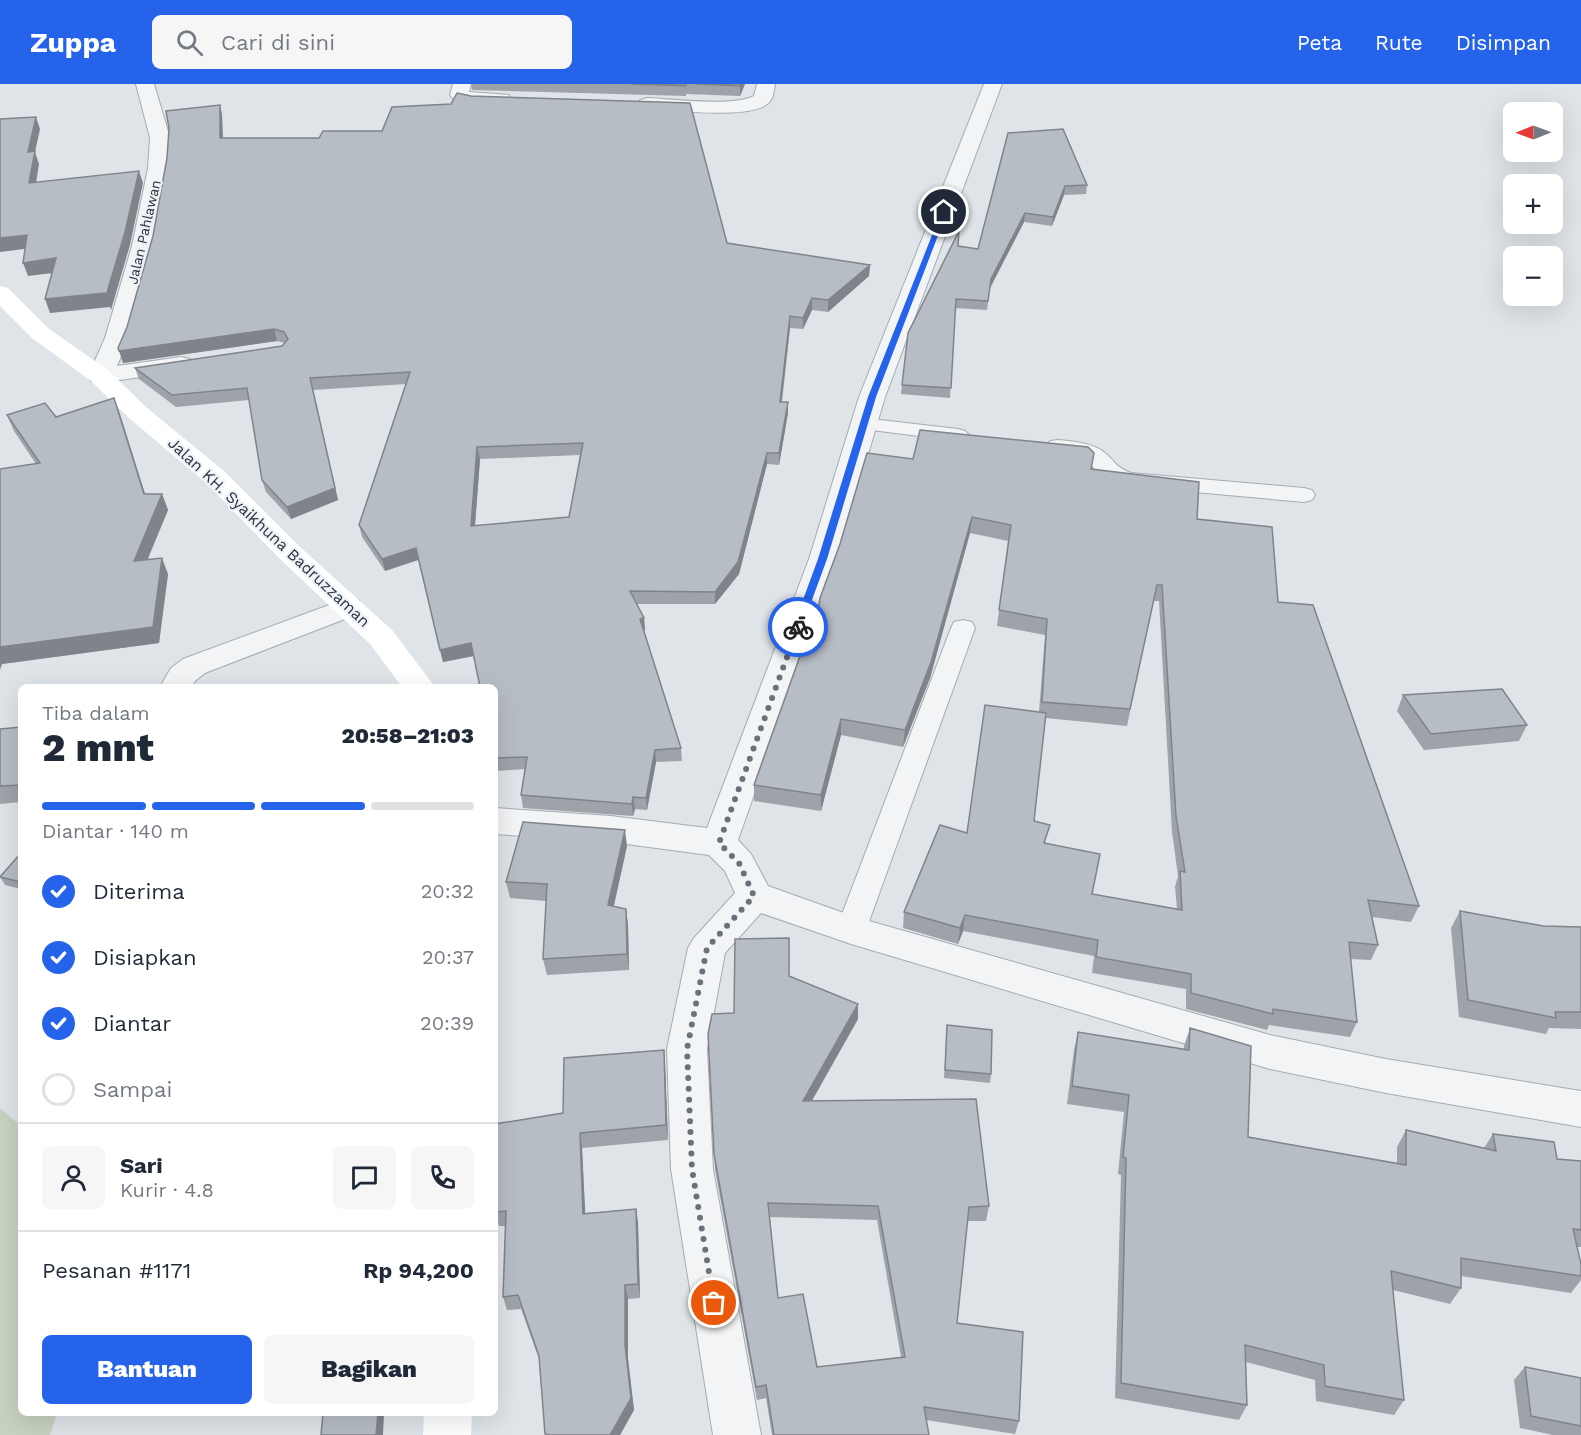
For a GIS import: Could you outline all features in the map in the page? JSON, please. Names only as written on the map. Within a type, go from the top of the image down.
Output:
[{"type":"main road","name":"Jalan KH. Syaikhuna Badruzzaman","points":[[0,293],[40,333],[100,376],[138,413],[215,477],[289,552],[381,637],[417,684]]},
{"type":"main road","points":[[447,1435],[448,1416]]},
{"type":"street","name":"Jalan Pahlawan","points":[[100,376],[117,338],[140,257],[158,168],[160,138],[144,84]]},
{"type":"street","points":[[462,84],[459,95],[473,98],[520,100]]},
{"type":"street","points":[[627,103],[734,106],[757,104],[763,99],[766,84]]},
{"type":"street","points":[[719,843],[823,559],[863,424],[993,84]]},
{"type":"street","points":[[100,376],[206,360]]},
{"type":"street","points":[[178,684],[182,675],[194,666],[348,607]]},
{"type":"street","points":[[498,821],[611,830],[719,843],[739,863],[754,896],[851,930],[1270,1052],[1386,1076],[1581,1109]]},
{"type":"street","points":[[737,1435],[692,1169],[687,1049],[707,948],[754,896]]},
{"type":"lane","points":[[863,424],[980,437]]},
{"type":"lane","points":[[1038,444],[1086,452],[1096,456],[1109,472],[1128,479],[1304,495]]},
{"type":"lane","points":[[851,930],[963,627]]},
{"type":"green space","points":[[0,1108],[18,1123],[18,1416],[56,1416],[50,1435],[0,1435]]},
{"type":"building","points":[[631,84],[685,84],[686,86]]},
{"type":"building","points":[[696,84],[740,84],[740,86]]},
{"type":"building","points":[[457,93],[471,96],[690,103],[727,243],[870,265],[828,300],[812,298],[803,318],[790,316],[780,402],[788,402],[779,453],[767,453],[738,562],[715,592],[630,591],[644,618],[640,619],[681,748],[655,750],[646,798],[633,797],[632,804],[521,795],[527,757],[498,758],[498,684],[479,684],[471,643],[440,650],[416,548],[382,559],[359,525],[410,372],[310,378],[335,488],[287,507],[262,480],[247,388],[172,395],[135,368],[282,346],[288,339],[284,332],[274,329],[119,351],[118,348],[127,327],[153,236],[167,158],[169,128],[166,111],[220,105],[220,138],[319,138],[323,131],[382,131],[392,107],[451,104]],"holes":[[[583,443],[569,517],[471,526],[477,447]]]},
{"type":"building","points":[[36,117],[28,152],[35,151],[29,183],[139,171],[125,232],[106,296],[105,293],[45,299],[56,258],[23,263],[27,235],[0,238],[0,119]]},
{"type":"building","points":[[1063,129],[1087,185],[1065,186],[1053,217],[1025,213],[991,279],[988,301],[956,299],[951,388],[902,385],[908,333],[959,231],[958,246],[978,249],[1008,133]]},
{"type":"building","points":[[114,398],[144,494],[162,494],[134,561],[162,558],[153,627],[0,647],[0,469],[40,463],[7,415],[45,403],[56,417]]},
{"type":"building","points":[[920,430],[1088,447],[1094,453],[1091,469],[1199,482],[1197,519],[1272,527],[1278,602],[1313,605],[1419,906],[1368,900],[1378,945],[1349,942],[1357,1022],[1273,1009],[1273,1014],[1191,993],[1191,974],[1096,957],[1098,940],[965,915],[960,928],[904,912],[940,825],[967,833],[985,705],[1046,713],[1034,821],[1050,825],[1044,843],[1100,854],[1092,894],[1182,910],[1180,871],[1185,872],[1176,816],[1162,585],[1157,585],[1130,709],[1042,702],[1047,619],[999,610],[1011,525],[972,517],[931,662],[905,730],[841,719],[821,795],[754,785],[805,642],[812,642],[820,598],[840,544],[867,453],[913,459]]},
{"type":"building","points":[[1502,689],[1527,725],[1431,734],[1403,695]]},
{"type":"building","points":[[18,727],[18,785],[0,786],[0,729]]},
{"type":"building","points":[[523,822],[625,830],[608,905],[626,909],[627,954],[543,959],[547,884],[506,882]]},
{"type":"building","points":[[18,856],[18,881],[0,877]]},
{"type":"building","points":[[1460,911],[1543,926],[1581,927],[1581,1012],[1555,1012],[1556,1018],[1468,1000]]},
{"type":"building","points":[[789,938],[789,976],[858,1004],[803,1101],[976,1099],[989,1206],[969,1207],[957,1323],[1023,1332],[1019,1421],[924,1407],[929,1435],[774,1435],[766,1385],[756,1387],[714,1154],[708,1034],[712,1014],[734,1013],[735,939]],"holes":[[[768,1203],[878,1206],[905,1357],[817,1367],[803,1294],[778,1298]]]},
{"type":"building","points":[[947,1025],[992,1030],[991,1074],[945,1070]]},
{"type":"building","points":[[1190,1028],[1251,1046],[1248,1137],[1406,1165],[1406,1130],[1496,1151],[1493,1134],[1554,1142],[1557,1159],[1581,1161],[1581,1230],[1573,1229],[1581,1264],[1581,1276],[1461,1258],[1461,1288],[1391,1271],[1404,1400],[1325,1386],[1324,1365],[1245,1345],[1247,1405],[1121,1383],[1126,1158],[1123,1157],[1129,1095],[1072,1086],[1078,1032],[1189,1050]]},
{"type":"building","points":[[664,1050],[666,1125],[580,1133],[583,1214],[636,1209],[638,1284],[625,1285],[625,1345],[631,1398],[610,1435],[545,1434],[539,1356],[518,1295],[503,1297],[506,1211],[498,1212],[498,1124],[563,1113],[564,1058]]},
{"type":"building","points":[[1525,1367],[1581,1378],[1581,1426],[1531,1416]]},
{"type":"building","points":[[323,1416],[378,1416],[376,1435],[321,1435]]},
{"type":"way so far","points":[[714,1303],[692,1169],[687,1049],[707,948],[754,896],[739,863],[719,843],[798,627]]},
{"type":"route","points":[[798,627],[823,559],[872,397],[944,212]]}]
